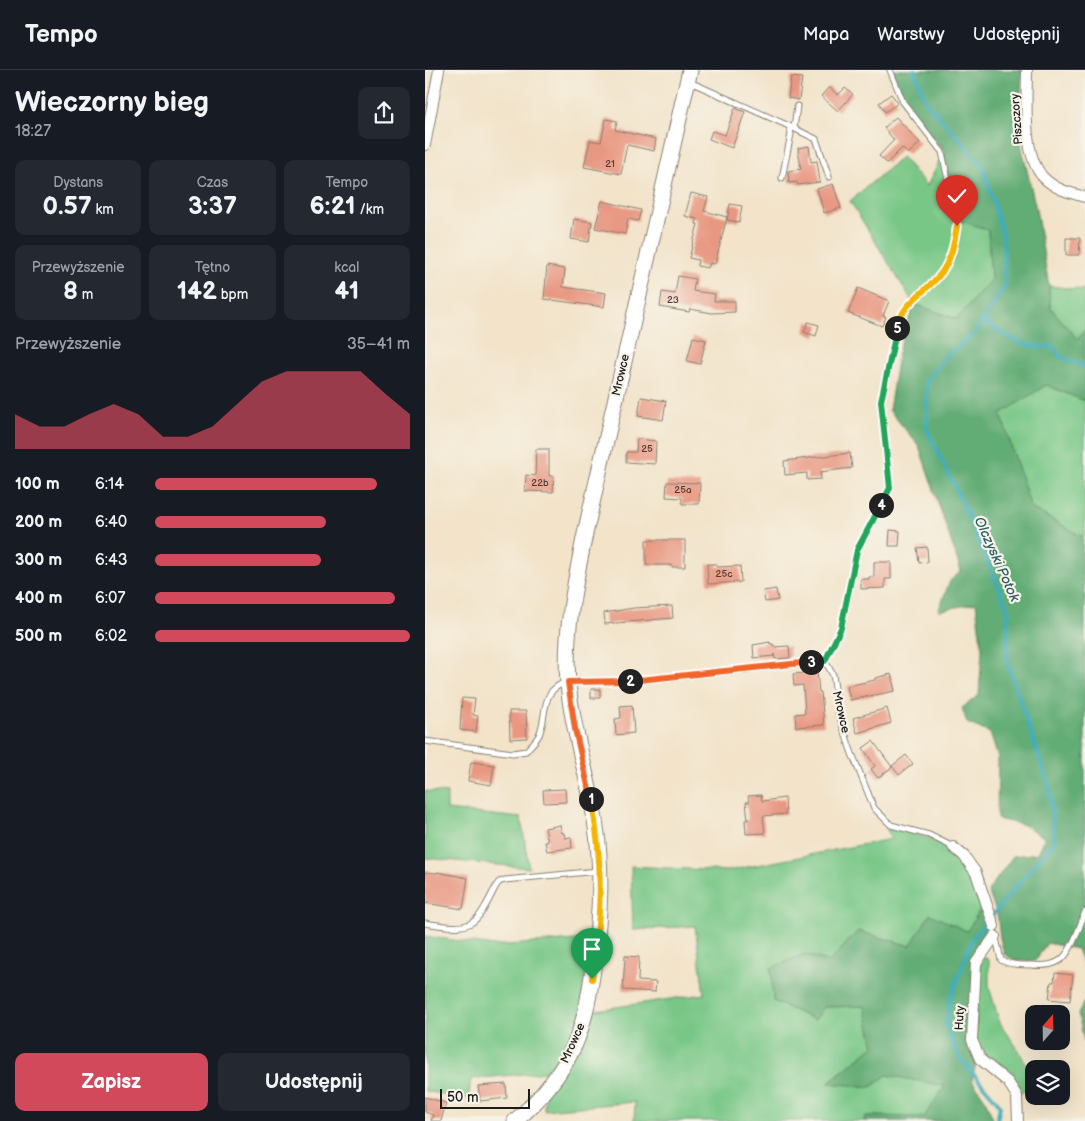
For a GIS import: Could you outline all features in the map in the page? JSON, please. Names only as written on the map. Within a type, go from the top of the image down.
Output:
[{"type":"street","points":[[425,145],[439,70]]},
{"type":"street","name":"Piszczory","points":[[1027,70],[1028,129],[1036,166],[1042,176],[1050,183],[1060,189],[1085,197]]},
{"type":"street","name":"Mrowce","points":[[515,1121],[550,1086],[566,1061],[580,1030],[588,1002],[600,911],[601,871],[595,818],[575,729],[568,682],[568,628],[574,585],[688,76]]},
{"type":"street","name":"Mrowce","points":[[953,847],[964,856],[976,872],[994,931]]},
{"type":"street","name":"Huty","points":[[994,931],[976,963],[972,1040],[980,1059],[1008,1082],[1017,1096],[1018,1121]]},
{"type":"lane","points":[[425,742],[513,753],[526,751],[539,735],[544,710],[551,691],[557,686],[568,682],[638,681],[825,661],[841,628],[857,550],[890,488],[881,401],[900,317],[915,297],[939,276],[953,253],[957,226],[942,152],[903,102],[890,70]]},
{"type":"lane","points":[[688,76],[695,83],[815,139],[829,177]]},
{"type":"lane","points":[[782,178],[797,106]]},
{"type":"lane","name":"Mrowce","points":[[825,661],[833,675],[839,715],[874,808],[891,826],[929,835],[953,847]]},
{"type":"lane","points":[[425,923],[450,927],[461,926],[477,920],[496,886],[499,882],[505,880],[601,871]]},
{"type":"lane","points":[[994,931],[1001,960],[1017,965],[1046,966],[1061,961],[1069,950],[1085,912]]},
{"type":"green space","points":[[893,70],[1022,70],[1019,135],[1036,209],[1049,286],[1050,307],[1078,340],[1085,329],[1085,401],[1046,385],[1001,414],[1031,508],[1083,537],[1082,567],[1085,596],[1085,970],[1077,949],[1047,943],[1035,961],[1017,961],[1004,954],[997,914],[988,891],[1013,856],[1038,853],[1045,838],[1024,825],[997,819],[998,758],[990,733],[967,723],[962,708],[979,695],[982,650],[976,603],[938,611],[950,581],[961,571],[919,446],[889,410],[899,349],[914,304],[957,319],[991,279],[988,230],[958,220],[944,152],[904,102]]},
{"type":"green space","points":[[944,152],[988,230],[991,279],[957,319],[914,304],[850,201],[902,157],[927,186]]},
{"type":"green space","points":[[1049,286],[1085,290],[1085,329],[1078,341],[1050,307]]},
{"type":"green space","points":[[1046,385],[1085,401],[1085,535],[1083,537],[1031,508],[1000,413]]},
{"type":"green space","points":[[425,791],[447,793],[447,810],[521,818],[529,868],[425,858]]},
{"type":"green space","points":[[886,827],[935,841],[957,853],[966,862],[975,877],[982,907],[967,932],[910,946],[858,931],[829,962],[804,954],[773,1001],[815,1020],[824,1007],[865,1006],[874,1046],[828,1082],[871,1087],[887,1075],[946,1086],[924,1117],[866,1116],[864,1121],[634,1121],[635,1102],[544,1110],[546,1072],[471,1079],[468,1099],[425,1091],[425,936],[494,946],[589,939],[582,1012],[704,994],[695,926],[633,930],[631,866],[727,871],[891,839]]},
{"type":"green space","points":[[982,907],[991,934],[973,965],[977,1060],[972,1080],[985,1099],[994,1121],[864,1121],[866,1116],[924,1117],[945,1086],[887,1075],[871,1087],[828,1083],[874,1046],[865,1006],[824,1007],[815,1020],[773,1001],[771,968],[804,954],[829,962],[858,931],[910,946],[930,914],[967,931]]},
{"type":"green space","points":[[984,957],[989,960],[989,987],[1000,1023],[1025,1063],[1025,1090],[1020,1093],[1014,1080],[990,1061],[976,1042],[978,970]]},
{"type":"green space","points":[[1085,1000],[1085,1047],[1078,1013]]},
{"type":"building","points":[[791,77],[802,78],[799,100],[788,98]]},
{"type":"building","points":[[829,87],[838,95],[845,88],[853,94],[838,111],[821,96]]},
{"type":"building","points":[[891,94],[898,103],[885,112],[879,103]]},
{"type":"building","points":[[735,108],[745,112],[732,148],[709,139],[712,131],[725,135]]},
{"type":"building","points":[[896,117],[920,143],[908,154],[902,148],[887,163],[879,156],[894,140],[884,128]]},
{"type":"building","points":[[606,119],[617,121],[615,130],[656,139],[654,151],[627,145],[621,174],[584,167],[590,140],[601,142]]},
{"type":"building","points":[[809,146],[811,162],[817,161],[820,182],[798,185],[797,182],[789,183],[788,171],[801,169],[798,148]]},
{"type":"building","points":[[833,184],[841,208],[824,213],[817,189]]},
{"type":"building","points":[[691,193],[708,197],[704,211],[727,217],[715,264],[710,263],[708,268],[697,266],[698,260],[689,258],[698,224],[696,224],[697,219],[685,216]]},
{"type":"building","points":[[602,201],[641,210],[638,221],[628,219],[625,234],[595,228]]},
{"type":"building","points":[[730,204],[742,206],[739,222],[727,220]]},
{"type":"building","points":[[574,219],[592,222],[589,242],[571,239]]},
{"type":"building","points":[[1066,238],[1080,238],[1079,255],[1066,255]]},
{"type":"building","points":[[547,266],[565,269],[563,287],[606,293],[604,307],[544,299]]},
{"type":"building","points":[[678,276],[695,279],[693,291],[715,294],[714,301],[735,301],[735,312],[712,313],[690,309],[689,312],[660,307],[662,292],[675,294]]},
{"type":"building","points":[[858,288],[889,301],[883,316],[886,317],[882,326],[848,313]]},
{"type":"building","points":[[808,322],[819,325],[816,336],[804,332]]},
{"type":"building","points":[[693,337],[706,340],[700,364],[687,361]]},
{"type":"building","points":[[641,397],[666,401],[663,420],[638,416]]},
{"type":"building","points":[[637,439],[656,441],[655,464],[626,462],[626,452],[636,452]]},
{"type":"building","points":[[536,449],[549,449],[549,476],[554,476],[553,492],[525,491],[526,475],[535,476]]},
{"type":"building","points":[[850,453],[852,468],[820,472],[821,479],[807,480],[807,473],[785,475],[784,461]]},
{"type":"building","points":[[667,482],[700,483],[699,504],[682,504],[682,498],[666,497]]},
{"type":"building","points":[[890,530],[900,531],[899,546],[889,546]]},
{"type":"building","points":[[646,540],[685,540],[685,567],[646,565]]},
{"type":"building","points":[[927,547],[928,562],[919,563],[917,548]]},
{"type":"building","points":[[874,562],[891,562],[891,579],[885,579],[885,588],[861,589],[861,579],[874,577]]},
{"type":"building","points":[[707,564],[717,564],[717,567],[740,566],[741,582],[708,584]]},
{"type":"building","points":[[776,589],[778,600],[765,602],[763,591]]},
{"type":"building","points":[[672,606],[673,618],[605,624],[604,613],[634,608]]},
{"type":"building","points":[[770,642],[774,647],[789,646],[790,658],[775,659],[774,654],[774,656],[754,658],[753,645]]},
{"type":"building","points":[[817,672],[824,725],[796,727],[795,714],[805,713],[803,685],[794,686],[793,674]]},
{"type":"building","points":[[891,674],[895,691],[850,700],[847,686],[875,680],[875,678]]},
{"type":"building","points":[[591,689],[600,689],[600,698],[591,698]]},
{"type":"building","points":[[462,698],[475,699],[473,715],[478,716],[476,732],[460,730]]},
{"type":"building","points":[[632,705],[634,733],[616,735],[615,719],[621,718],[620,706]]},
{"type":"building","points":[[887,708],[891,723],[857,733],[853,718]]},
{"type":"building","points":[[509,711],[526,711],[527,738],[510,739]]},
{"type":"building","points":[[873,741],[892,767],[878,778],[871,769],[875,766],[863,748]]},
{"type":"building","points":[[906,755],[913,764],[899,775],[892,766]]},
{"type":"building","points":[[471,762],[494,765],[491,785],[468,781]]},
{"type":"building","points":[[565,789],[566,802],[544,803],[543,790]]},
{"type":"building","points":[[761,795],[762,801],[785,798],[786,814],[763,816],[765,833],[746,834],[745,820],[748,820],[746,802],[749,802],[748,796]]},
{"type":"building","points":[[560,825],[565,838],[571,837],[572,848],[547,851],[545,842],[548,842],[545,828]]},
{"type":"building","points":[[425,872],[437,872],[468,878],[463,909],[425,903]]},
{"type":"building","points":[[625,956],[639,957],[638,981],[656,982],[655,992],[623,990]]},
{"type":"building","points":[[1055,973],[1073,975],[1070,1001],[1049,999],[1051,982],[1054,982]]},
{"type":"building","points":[[506,1084],[507,1098],[480,1101],[478,1086]]},
{"type":"building","points":[[425,1097],[446,1103],[441,1121],[431,1121],[433,1115],[425,1112]]},
{"type":"waterway","name":"Olczyski Potok","points":[[914,70],[926,102],[983,166],[1003,236],[1005,286],[976,332],[948,355],[927,380],[927,429],[966,511],[1008,609],[1007,662],[1049,786],[1055,841],[973,938],[950,999],[946,1025],[959,1057],[1000,1105],[997,1121]]},
{"type":"waterway","points":[[983,321],[1024,344],[1042,347],[1051,346],[1061,357],[1085,367]]},
{"type":"route","points":[[592,979],[600,911],[600,858],[595,818],[575,729],[568,682],[638,681],[825,661],[841,628],[857,550],[890,488],[881,401],[900,317],[915,297],[939,276],[953,253],[957,226]]}]
